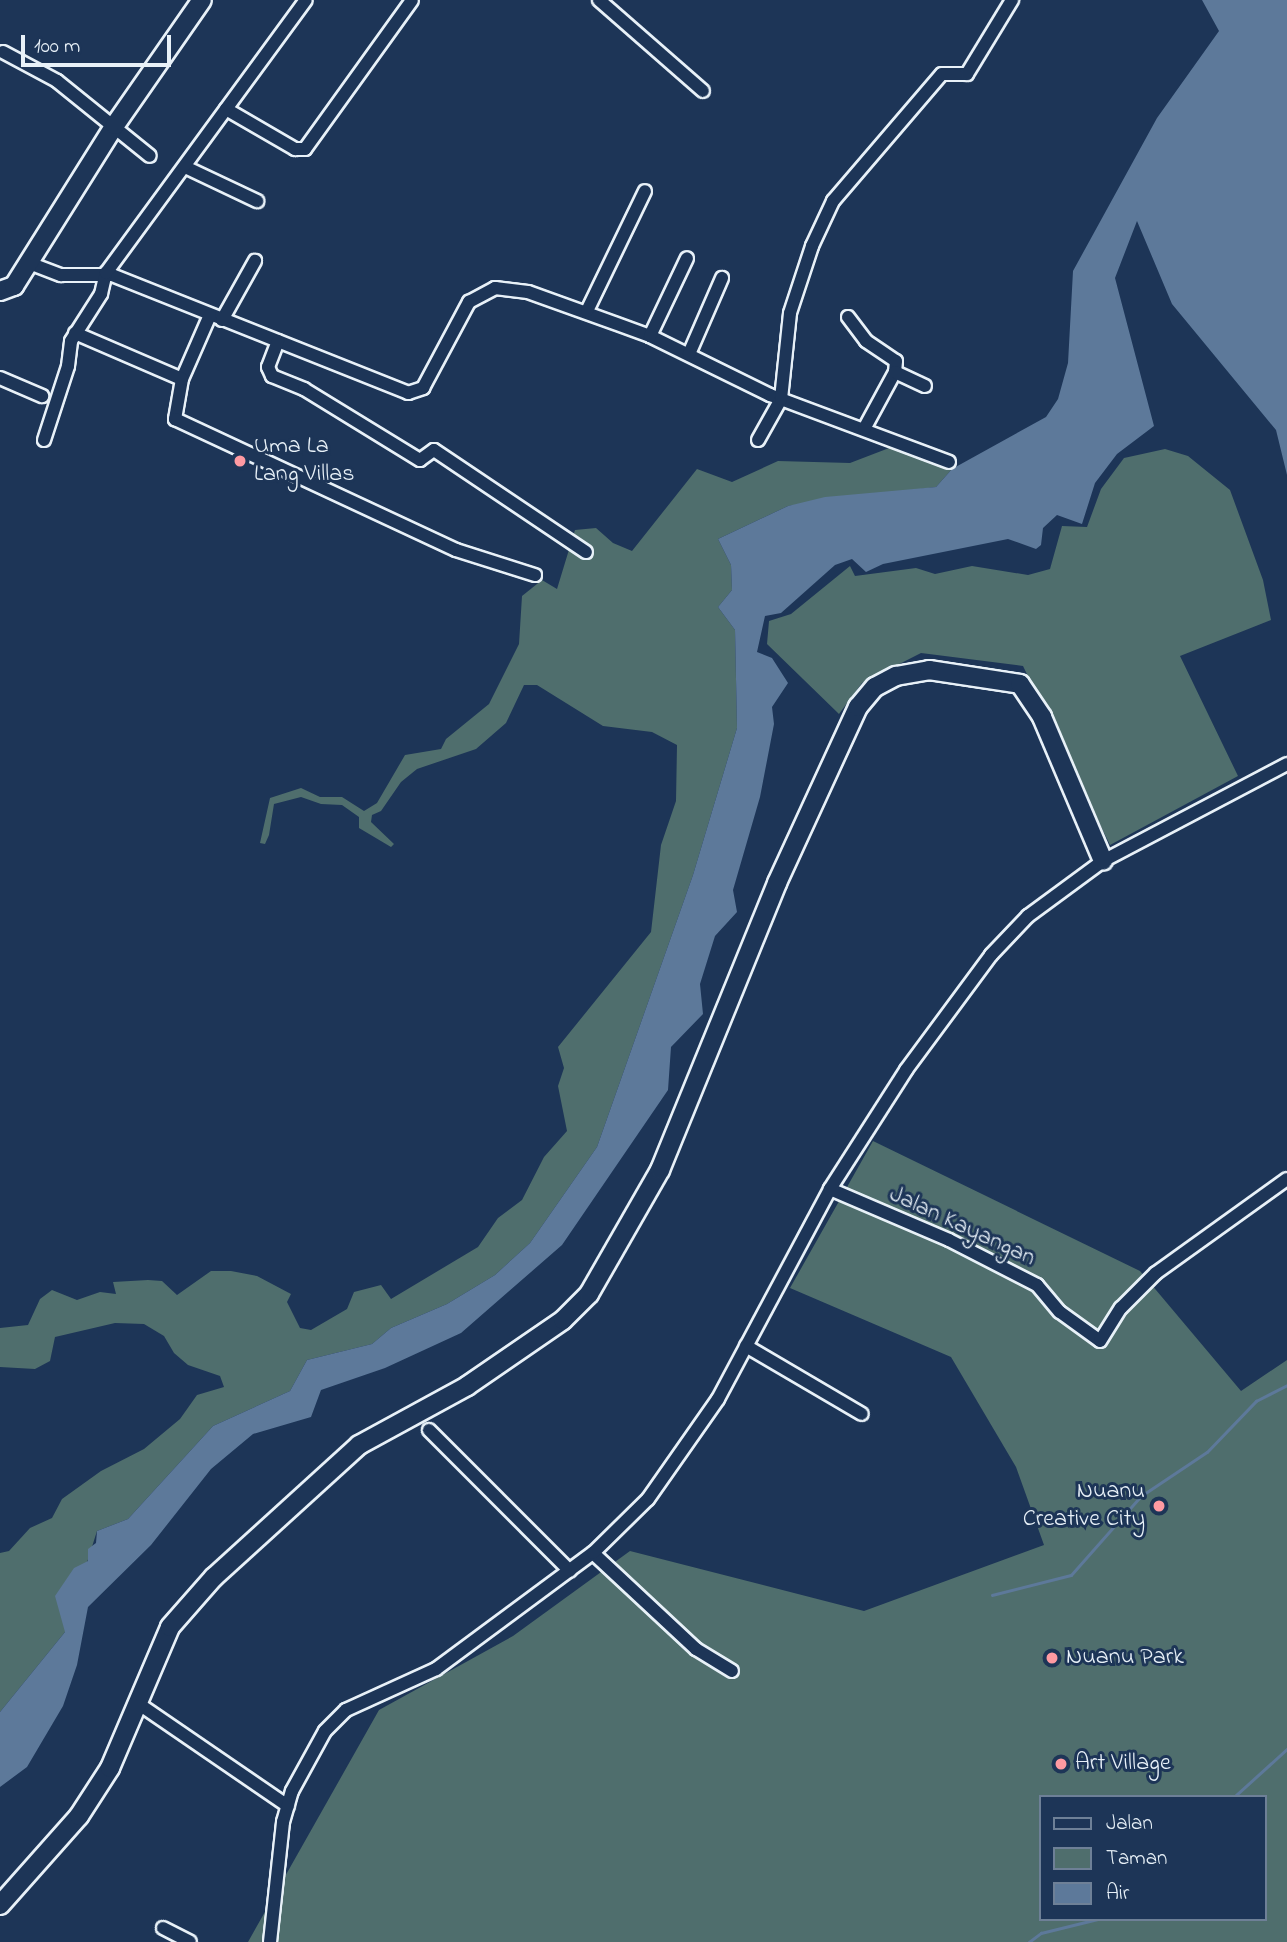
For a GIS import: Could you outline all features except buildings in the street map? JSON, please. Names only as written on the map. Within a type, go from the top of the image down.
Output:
[{"type":"street","points":[[0,291],[14,286],[115,125],[202,0]]},
{"type":"street","points":[[44,440],[75,333],[101,294],[109,274],[306,0]]},
{"type":"street","points":[[226,108],[295,149],[305,149],[412,0]]},
{"type":"street","points":[[599,0],[704,91]]},
{"type":"street","points":[[758,440],[781,399],[790,313],[833,201],[942,74],[967,74],[1012,0]]},
{"type":"street","points":[[3,52],[57,81],[115,125],[150,156]]},
{"type":"street","points":[[185,167],[257,201]]},
{"type":"street","points":[[587,311],[645,191]]},
{"type":"street","points":[[650,336],[687,258]]},
{"type":"street","points":[[256,261],[216,317],[183,379],[175,419],[456,550],[535,575]]},
{"type":"street","points":[[29,263],[61,275],[109,274],[400,390],[416,393],[423,388],[457,319],[482,293],[495,288],[528,292],[587,311],[650,336],[781,399],[949,462]]},
{"type":"street","points":[[688,354],[722,278]]},
{"type":"street","points":[[848,317],[866,341],[894,358],[895,372],[864,429]]},
{"type":"street","points":[[75,333],[183,379]]},
{"type":"street","points":[[278,341],[268,367],[272,376],[304,389],[420,460],[434,450],[586,552]]},
{"type":"street","points":[[895,372],[925,386]]},
{"type":"street","points":[[0,378],[42,396]]},
{"type":"street","points":[[0,1905],[79,1816],[110,1769],[136,1702],[170,1627],[292,1503],[359,1446],[467,1386],[562,1320],[589,1294],[660,1170],[777,883],[858,707],[874,687],[896,676],[929,670],[1020,684],[1042,717],[1103,861]]},
{"type":"street","points":[[270,1942],[275,1875],[288,1806],[317,1744],[341,1714],[436,1669],[570,1571],[593,1553],[674,1467],[746,1346],[830,1189],[913,1060],[990,955],[1028,916],[1103,861],[1287,764]]},
{"type":"street","name":"Jalan Kayangan","points":[[830,1189],[949,1240],[1037,1285],[1060,1312],[1100,1341],[1121,1308],[1156,1273],[1287,1180]]},
{"type":"street","points":[[746,1346],[862,1414]]},
{"type":"street","points":[[429,1430],[570,1571]]},
{"type":"street","points":[[593,1553],[696,1649],[732,1671]]},
{"type":"street","points":[[136,1702],[288,1806]]},
{"type":"street","points":[[163,1928],[190,1942]]},
{"type":"green space","points":[[910,440],[954,458],[952,469],[936,487],[788,506],[718,539],[731,565],[732,590],[718,607],[735,630],[737,728],[693,875],[597,1147],[530,1243],[495,1275],[447,1304],[391,1328],[372,1344],[307,1360],[290,1391],[213,1426],[128,1519],[97,1531],[65,1632],[0,1712],[0,1553],[9,1551],[30,1528],[52,1518],[62,1499],[101,1471],[144,1449],[180,1419],[197,1395],[224,1387],[220,1376],[188,1365],[174,1353],[164,1336],[144,1324],[115,1323],[55,1337],[50,1361],[35,1369],[0,1367],[0,1328],[28,1325],[40,1299],[52,1290],[77,1300],[100,1292],[116,1294],[113,1282],[148,1280],[162,1281],[177,1295],[211,1271],[231,1271],[257,1276],[291,1294],[287,1302],[300,1328],[311,1330],[347,1309],[354,1292],[381,1285],[391,1299],[478,1247],[498,1218],[522,1200],[544,1157],[567,1131],[558,1086],[564,1068],[558,1047],[651,932],[661,845],[676,801],[677,745],[652,732],[603,726],[537,685],[524,685],[506,723],[476,749],[417,769],[401,782],[381,811],[372,815],[371,822],[394,844],[391,847],[359,828],[359,817],[342,805],[321,804],[301,797],[274,804],[269,835],[265,844],[260,843],[270,798],[301,788],[320,797],[342,797],[364,811],[377,803],[405,755],[441,749],[446,739],[489,704],[519,644],[522,596],[542,580],[557,589],[575,530],[596,528],[613,543],[632,551],[697,469],[732,482],[778,461],[850,463]]},
{"type":"green space","points":[[1165,449],[1188,456],[1230,490],[1263,580],[1271,620],[1180,656],[1238,776],[1110,845],[1023,666],[921,653],[862,683],[839,714],[767,644],[769,621],[791,614],[850,566],[855,576],[916,568],[935,574],[972,566],[1028,575],[1050,569],[1062,526],[1087,527],[1101,489],[1124,458]]},
{"type":"green space","name":"Nuanu Creative City","points":[[873,1141],[1140,1271],[1241,1391],[1287,1360],[1287,1942],[248,1942],[379,1710],[513,1636],[630,1551],[864,1611],[1044,1545],[1016,1467],[951,1357],[790,1288]]},
{"type":"water","points":[[1202,0],[1287,0],[1287,475],[1276,430],[1172,304],[1137,221],[1115,278],[1154,426],[1117,454],[1095,483],[1082,524],[1057,515],[1043,528],[1041,545],[1036,549],[1008,539],[883,564],[866,572],[852,559],[835,565],[781,613],[765,616],[757,652],[772,658],[788,683],[772,707],[774,724],[760,797],[733,890],[737,912],[715,936],[700,984],[703,1014],[671,1047],[668,1090],[562,1245],[461,1333],[385,1368],[321,1390],[311,1417],[253,1434],[211,1469],[151,1545],[88,1607],[77,1665],[63,1706],[27,1767],[0,1787],[0,1712],[65,1632],[55,1596],[74,1568],[88,1561],[88,1549],[96,1543],[97,1531],[128,1519],[213,1426],[290,1391],[307,1360],[372,1344],[391,1328],[447,1304],[495,1275],[530,1243],[597,1147],[693,875],[737,728],[735,630],[718,607],[732,590],[731,565],[718,539],[788,506],[825,497],[936,487],[952,469],[1046,417],[1058,399],[1068,363],[1073,271],[1157,118],[1219,31]]},
{"type":"waterway","points":[[992,1595],[1071,1575],[1141,1496],[1207,1452],[1256,1401],[1287,1385]]},
{"type":"waterway","points":[[1236,1795],[1287,1749]]},
{"type":"waterway","points":[[1029,1942],[1041,1933],[1090,1921]]},
{"type":"place","name":"Uma La Lang Villas","points":[[240,461]]},
{"type":"place","name":"Nuanu Creative City","points":[[1159,1506]]},
{"type":"place","name":"Nuanu Park","points":[[1052,1658]]},
{"type":"place","name":"Art Village","points":[[1061,1764]]}]
